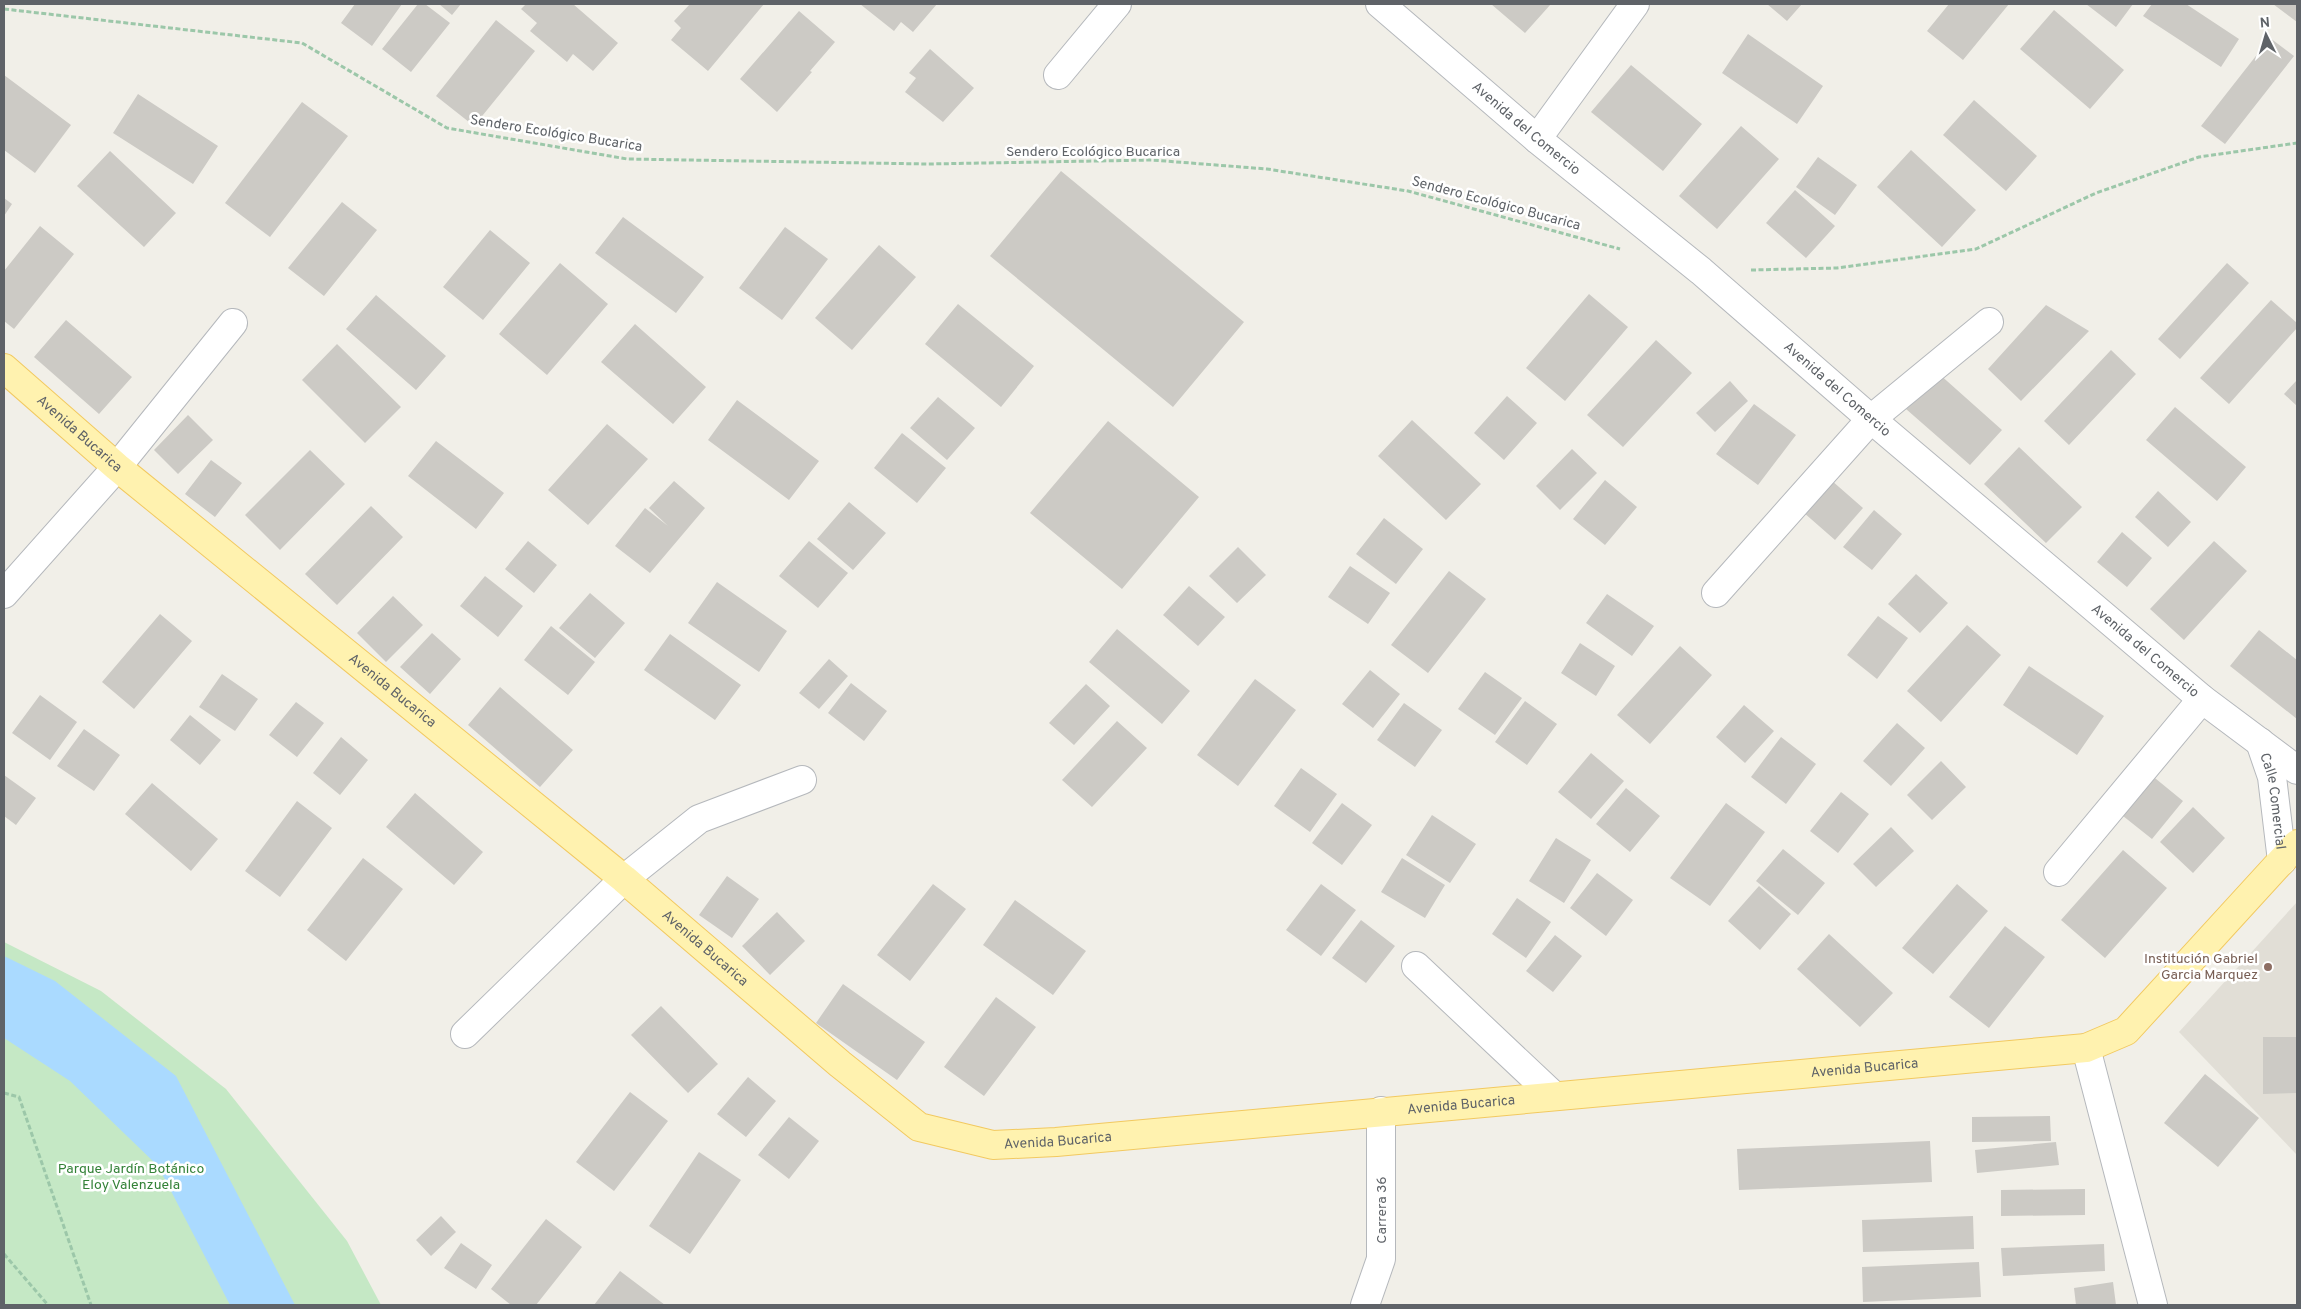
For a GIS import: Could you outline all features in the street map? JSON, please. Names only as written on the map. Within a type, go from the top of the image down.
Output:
[{"type":"main road","name":"Avenida Bucarica","points":[[4,368],[118,467],[624,879],[840,1064],[919,1127],[993,1144],[1056,1142],[2086,1048],[2126,1031],[2290,852]]},
{"type":"street","points":[[1058,75],[1118,4]]},
{"type":"street","name":"Avenida del Comercio","points":[[1380,4],[1537,139],[1701,271],[1871,420],[2202,699],[2297,770]]},
{"type":"street","points":[[1537,139],[1636,4]]},
{"type":"street","points":[[1716,593],[1871,420],[1989,322]]},
{"type":"street","points":[[4,594],[118,467],[232,324]]},
{"type":"street","points":[[2058,872],[2202,699]]},
{"type":"street","name":"Calle Comercial","points":[[2260,742],[2272,777],[2290,852]]},
{"type":"street","points":[[465,1034],[624,879],[699,820],[802,780]]},
{"type":"street","points":[[1416,966],[1554,1096]]},
{"type":"street","points":[[2086,1048],[2152,1305]]},
{"type":"street","name":"Carrera 36","points":[[1365,1305],[1382,1259],[1381,1111]]},
{"type":"path","name":"Sendero Ecológico Bucarica","points":[[4,9],[302,43],[447,128],[627,159],[928,164],[1152,160],[1267,169],[1408,191],[1625,251]]},
{"type":"path","points":[[1701,271],[1837,268],[1976,249],[2096,194],[2199,158],[2297,142]]},
{"type":"path","points":[[4,1092],[19,1097],[90,1305]]},
{"type":"path","points":[[4,1254],[48,1305]]},
{"type":"shaded area","name":"Institución Gabriel Garcia Marquez","points":[[2297,902],[2297,1155],[2179,1032]]},
{"type":"green space","name":"Parque Jardín Botánico Eloy Valenzuela","points":[[4,942],[101,991],[226,1089],[347,1241],[381,1305],[4,1305]]},
{"type":"water","points":[[4,956],[55,981],[176,1076],[295,1305],[230,1305],[158,1166],[70,1081],[4,1038]]},
{"type":"building","points":[[355,4],[402,4],[372,46],[341,23]]},
{"type":"building","points":[[418,4],[425,4],[450,23],[411,72],[382,49]]},
{"type":"building","points":[[439,4],[461,4],[452,15]]},
{"type":"building","points":[[526,4],[573,4],[618,43],[593,71],[573,54],[567,62],[530,31],[537,23],[521,9]]},
{"type":"building","points":[[690,4],[764,4],[708,71],[671,40],[681,28],[674,21]]},
{"type":"building","points":[[860,4],[937,4],[913,32],[901,22],[894,31]]},
{"type":"building","points":[[1491,4],[1551,4],[1525,33]]},
{"type":"building","points":[[1767,4],[1802,4],[1787,21]]},
{"type":"building","points":[[1949,4],[2009,4],[1963,60],[1927,31]]},
{"type":"building","points":[[2086,4],[2133,4],[2116,27]]},
{"type":"building","points":[[2152,4],[2186,4],[2239,39],[2221,67],[2143,16]]},
{"type":"building","points":[[2273,4],[2297,4],[2297,22]]},
{"type":"building","points":[[2054,10],[2124,70],[2090,109],[2020,49]]},
{"type":"building","points":[[799,11],[835,42],[777,112],[740,79]]},
{"type":"building","points":[[496,20],[535,51],[474,126],[436,96]]},
{"type":"building","points":[[1748,34],[1823,86],[1797,124],[1722,73]]},
{"type":"building","points":[[2270,38],[2294,56],[2225,144],[2201,126]]},
{"type":"building","points":[[930,49],[974,88],[943,122],[905,92],[916,78],[909,73]]},
{"type":"building","points":[[1631,65],[1702,124],[1663,171],[1591,112]]},
{"type":"building","points":[[4,75],[71,125],[35,173],[4,150]]},
{"type":"building","points":[[138,94],[218,146],[193,184],[113,133]]},
{"type":"building","points":[[1974,100],[2037,156],[2006,191],[1943,135]]},
{"type":"building","points":[[302,102],[348,136],[270,237],[225,203]]},
{"type":"building","points":[[1741,126],[1779,159],[1717,229],[1679,196]]},
{"type":"building","points":[[1911,150],[1976,210],[1942,247],[1877,187]]},
{"type":"building","points":[[110,151],[176,213],[144,247],[77,186]]},
{"type":"building","points":[[1818,157],[1857,185],[1835,215],[1796,187]]},
{"type":"building","points":[[1061,171],[1244,322],[1173,407],[990,256]]},
{"type":"building","points":[[1795,190],[1835,226],[1806,258],[1766,223]]},
{"type":"building","points":[[4,198],[12,204],[4,216]]},
{"type":"building","points":[[342,202],[377,230],[324,296],[288,268]]},
{"type":"building","points":[[623,217],[704,277],[676,313],[595,253]]},
{"type":"building","points":[[40,226],[74,254],[14,329],[4,321],[4,271]]},
{"type":"building","points":[[785,227],[828,259],[782,320],[739,288]]},
{"type":"building","points":[[490,230],[530,263],[483,320],[443,287]]},
{"type":"building","points":[[879,245],[916,277],[852,350],[815,318]]},
{"type":"building","points":[[560,263],[608,304],[547,375],[499,334]]},
{"type":"building","points":[[2227,263],[2249,283],[2180,359],[2158,339]]},
{"type":"building","points":[[1589,294],[1628,327],[1565,401],[1526,368]]},
{"type":"building","points":[[376,295],[446,356],[416,390],[346,329]]},
{"type":"building","points":[[2271,300],[2297,323],[2297,328],[2229,404],[2200,378]]},
{"type":"building","points":[[958,304],[1034,366],[1001,407],[925,344]]},
{"type":"building","points":[[2046,305],[2089,331],[2021,401],[1988,369]]},
{"type":"building","points":[[66,320],[132,377],[99,414],[34,357]]},
{"type":"building","points":[[635,324],[706,387],[673,424],[601,362]]},
{"type":"building","points":[[1656,340],[1692,373],[1623,447],[1587,415]]},
{"type":"building","points":[[337,344],[401,407],[365,443],[302,380]]},
{"type":"building","points":[[2111,350],[2136,374],[2069,445],[2044,421]]},
{"type":"building","points":[[1938,373],[2002,430],[1970,465],[1906,409]]},
{"type":"building","points":[[2297,380],[2297,406],[2284,394]]},
{"type":"building","points":[[1730,381],[1748,401],[1715,432],[1696,413]]},
{"type":"building","points":[[1507,396],[1537,423],[1504,460],[1474,433]]},
{"type":"building","points":[[938,397],[975,428],[947,460],[910,428]]},
{"type":"building","points":[[737,400],[819,461],[789,500],[708,440]]},
{"type":"building","points":[[1754,404],[1796,435],[1758,485],[1716,454]]},
{"type":"building","points":[[2175,407],[2246,467],[2217,501],[2146,440]]},
{"type":"building","points":[[188,415],[213,440],[178,474],[154,450]]},
{"type":"building","points":[[1412,420],[1481,484],[1446,520],[1378,456]]},
{"type":"building","points":[[1108,421],[1199,497],[1122,589],[1030,513]]},
{"type":"building","points":[[607,424],[648,459],[588,525],[548,490]]},
{"type":"building","points":[[902,433],[946,468],[917,503],[874,468]]},
{"type":"building","points":[[436,441],[504,493],[476,529],[408,476]]},
{"type":"building","points":[[2019,447],[2082,507],[2046,543],[1984,484]]},
{"type":"building","points":[[1572,449],[1597,473],[1560,510],[1536,486]]},
{"type":"building","points":[[310,450],[345,484],[280,550],[245,515]]},
{"type":"building","points":[[211,460],[242,483],[215,517],[185,494]]},
{"type":"building","points":[[1605,480],[1637,507],[1605,545],[1573,519]]},
{"type":"building","points":[[1831,480],[1863,508],[1835,540],[1803,512]]},
{"type":"building","points":[[674,481],[705,508],[650,573],[615,546],[645,508],[668,526],[649,508]]},
{"type":"building","points":[[2158,491],[2191,522],[2168,547],[2135,517]]},
{"type":"building","points":[[849,502],[886,533],[853,570],[817,539]]},
{"type":"building","points":[[371,506],[403,537],[337,605],[305,574]]},
{"type":"building","points":[[1874,510],[1902,534],[1872,570],[1843,547]]},
{"type":"building","points":[[1384,518],[1423,549],[1396,584],[1356,554]]},
{"type":"building","points":[[2122,532],[2152,558],[2127,587],[2097,562]]},
{"type":"building","points":[[528,541],[557,565],[534,593],[505,569]]},
{"type":"building","points":[[809,541],[848,573],[818,608],[779,576]]},
{"type":"building","points":[[2214,541],[2247,571],[2184,640],[2150,609]]},
{"type":"building","points":[[1238,547],[1266,575],[1237,603],[1209,576]]},
{"type":"building","points":[[1350,566],[1390,593],[1368,624],[1328,597]]},
{"type":"building","points":[[1449,571],[1486,599],[1428,673],[1391,645]]},
{"type":"building","points":[[1916,574],[1948,603],[1920,633],[1888,604]]},
{"type":"building","points":[[485,576],[523,606],[498,637],[460,606]]},
{"type":"building","points":[[717,582],[787,631],[759,672],[688,623]]},
{"type":"building","points":[[1189,586],[1225,617],[1198,646],[1163,615]]},
{"type":"building","points":[[590,593],[625,623],[595,658],[559,628]]},
{"type":"building","points":[[1607,594],[1654,626],[1632,656],[1586,623]]},
{"type":"building","points":[[393,596],[423,625],[386,662],[357,633]]},
{"type":"building","points":[[160,614],[192,641],[134,709],[102,682]]},
{"type":"building","points":[[1878,616],[1908,638],[1877,679],[1847,655]]},
{"type":"building","points":[[1967,625],[2001,655],[1941,722],[1907,691]]},
{"type":"building","points":[[551,626],[595,662],[568,695],[524,660]]},
{"type":"building","points":[[1117,629],[1190,691],[1162,724],[1089,662]]},
{"type":"building","points":[[2259,630],[2297,660],[2297,719],[2230,666]]},
{"type":"building","points":[[432,633],[461,659],[430,694],[400,667]]},
{"type":"building","points":[[670,634],[741,685],[715,720],[644,670]]},
{"type":"building","points":[[1580,643],[1615,666],[1596,696],[1561,673]]},
{"type":"building","points":[[1680,646],[1712,675],[1650,744],[1617,715]]},
{"type":"building","points":[[829,659],[848,676],[819,709],[799,693]]},
{"type":"building","points":[[2029,666],[2104,716],[2077,755],[2003,705]]},
{"type":"building","points":[[1370,670],[1400,694],[1373,728],[1342,704]]},
{"type":"building","points":[[1485,672],[1522,698],[1495,735],[1458,709]]},
{"type":"building","points":[[222,674],[258,699],[235,731],[199,707]]},
{"type":"building","points":[[1255,679],[1296,710],[1238,786],[1197,755]]},
{"type":"building","points":[[851,683],[887,711],[864,741],[828,713]]},
{"type":"building","points":[[1086,684],[1110,706],[1074,745],[1049,723]]},
{"type":"building","points":[[500,687],[573,750],[540,787],[468,725]]},
{"type":"building","points":[[40,695],[77,722],[50,760],[12,733]]},
{"type":"building","points":[[1525,701],[1557,724],[1527,765],[1495,742]]},
{"type":"building","points":[[296,702],[324,723],[297,757],[269,735]]},
{"type":"building","points":[[1404,703],[1442,730],[1415,767],[1377,740]]},
{"type":"building","points":[[1744,705],[1774,731],[1745,763],[1716,737]]},
{"type":"building","points":[[190,715],[221,740],[200,765],[170,740]]},
{"type":"building","points":[[1117,721],[1147,748],[1092,807],[1062,780]]},
{"type":"building","points":[[1897,723],[1925,748],[1891,786],[1863,761]]},
{"type":"building","points":[[84,729],[120,755],[94,791],[57,766]]},
{"type":"building","points":[[341,737],[368,760],[340,795],[313,773]]},
{"type":"building","points":[[1781,737],[1816,764],[1786,804],[1751,777]]},
{"type":"building","points":[[1591,753],[1624,781],[1591,819],[1558,792]]},
{"type":"building","points":[[1941,761],[1966,787],[1932,820],[1907,795]]},
{"type":"building","points":[[1301,768],[1337,794],[1310,832],[1274,806]]},
{"type":"building","points":[[2150,774],[2183,801],[2152,839],[2118,812]]},
{"type":"building","points":[[4,775],[36,798],[16,825],[4,816]]},
{"type":"building","points":[[152,783],[218,839],[191,871],[125,814]]},
{"type":"building","points":[[1626,788],[1660,816],[1630,852],[1596,824]]},
{"type":"building","points":[[1841,792],[1869,814],[1838,853],[1810,831]]},
{"type":"building","points":[[415,793],[483,852],[454,885],[386,827]]},
{"type":"building","points":[[297,801],[332,828],[280,897],[245,871]]},
{"type":"building","points":[[1342,803],[1372,825],[1342,865],[1312,843]]},
{"type":"building","points":[[1726,803],[1765,832],[1710,906],[1670,878]]},
{"type":"building","points":[[2193,807],[2225,838],[2193,873],[2160,842]]},
{"type":"building","points":[[1432,815],[1476,844],[1450,883],[1406,855]]},
{"type":"building","points":[[1891,827],[1914,851],[1876,887],[1853,864]]},
{"type":"building","points":[[1556,838],[1591,860],[1564,903],[1529,881]]},
{"type":"building","points":[[1783,849],[1825,883],[1798,915],[1756,881]]},
{"type":"building","points":[[2123,850],[2167,888],[2105,958],[2061,920]]},
{"type":"building","points":[[363,858],[403,889],[346,961],[307,930]]},
{"type":"building","points":[[1402,858],[1445,885],[1425,918],[1381,892]]},
{"type":"building","points":[[1597,873],[1633,900],[1606,936],[1570,908]]},
{"type":"building","points":[[727,876],[759,899],[732,938],[699,915]]},
{"type":"building","points":[[933,884],[966,909],[910,981],[877,955]]},
{"type":"building","points":[[1321,884],[1356,910],[1321,956],[1286,930]]},
{"type":"building","points":[[1957,884],[1988,911],[1933,974],[1902,948]]},
{"type":"building","points":[[1759,886],[1791,914],[1760,950],[1728,921]]},
{"type":"building","points":[[1517,898],[1551,922],[1526,958],[1492,934]]},
{"type":"building","points":[[1015,900],[1086,951],[1053,995],[983,945]]},
{"type":"building","points":[[777,912],[805,941],[770,975],[742,946]]},
{"type":"building","points":[[1361,920],[1395,946],[1366,983],[1332,958]]},
{"type":"building","points":[[2005,926],[2045,957],[1989,1028],[1949,997]]},
{"type":"building","points":[[1829,934],[1893,993],[1860,1027],[1797,969]]},
{"type":"building","points":[[1555,935],[1582,956],[1553,992],[1526,971]]},
{"type":"building","points":[[843,984],[925,1042],[897,1080],[816,1023]]},
{"type":"building","points":[[996,997],[1036,1027],[984,1096],[944,1067]]},
{"type":"building","points":[[661,1006],[718,1064],[688,1093],[631,1035]]},
{"type":"building","points":[[2263,1037],[2297,1037],[2297,1093],[2263,1094]]},
{"type":"building","points":[[2205,1074],[2259,1118],[2218,1167],[2164,1123]]},
{"type":"building","points":[[748,1077],[776,1101],[746,1137],[717,1114]]},
{"type":"building","points":[[630,1092],[668,1121],[614,1191],[576,1162]]},
{"type":"building","points":[[2050,1116],[2051,1141],[1972,1142],[1972,1117]]},
{"type":"building","points":[[789,1117],[819,1141],[789,1179],[758,1155]]},
{"type":"building","points":[[1930,1141],[1932,1182],[1739,1190],[1737,1149]]},
{"type":"building","points":[[2056,1142],[2059,1165],[1977,1173],[1975,1150]]},
{"type":"building","points":[[699,1152],[741,1180],[690,1254],[649,1226]]},
{"type":"building","points":[[2085,1189],[2085,1215],[2001,1216],[2001,1190]]},
{"type":"building","points":[[441,1216],[456,1232],[431,1256],[416,1240]]},
{"type":"building","points":[[1973,1216],[1974,1249],[1863,1252],[1862,1220]]},
{"type":"building","points":[[546,1219],[582,1247],[536,1305],[511,1305],[491,1289]]},
{"type":"building","points":[[461,1243],[492,1265],[476,1289],[444,1268]]},
{"type":"building","points":[[2104,1244],[2105,1271],[2003,1276],[2001,1248]]},
{"type":"building","points":[[1979,1262],[1981,1297],[1863,1302],[1862,1267]]},
{"type":"building","points":[[620,1271],[665,1305],[594,1305]]},
{"type":"building","points":[[2113,1282],[2116,1305],[2076,1305],[2074,1288]]},
{"type":"place","name":"Institución Gabriel Garcia Marquez","points":[[2268,967]]}]
